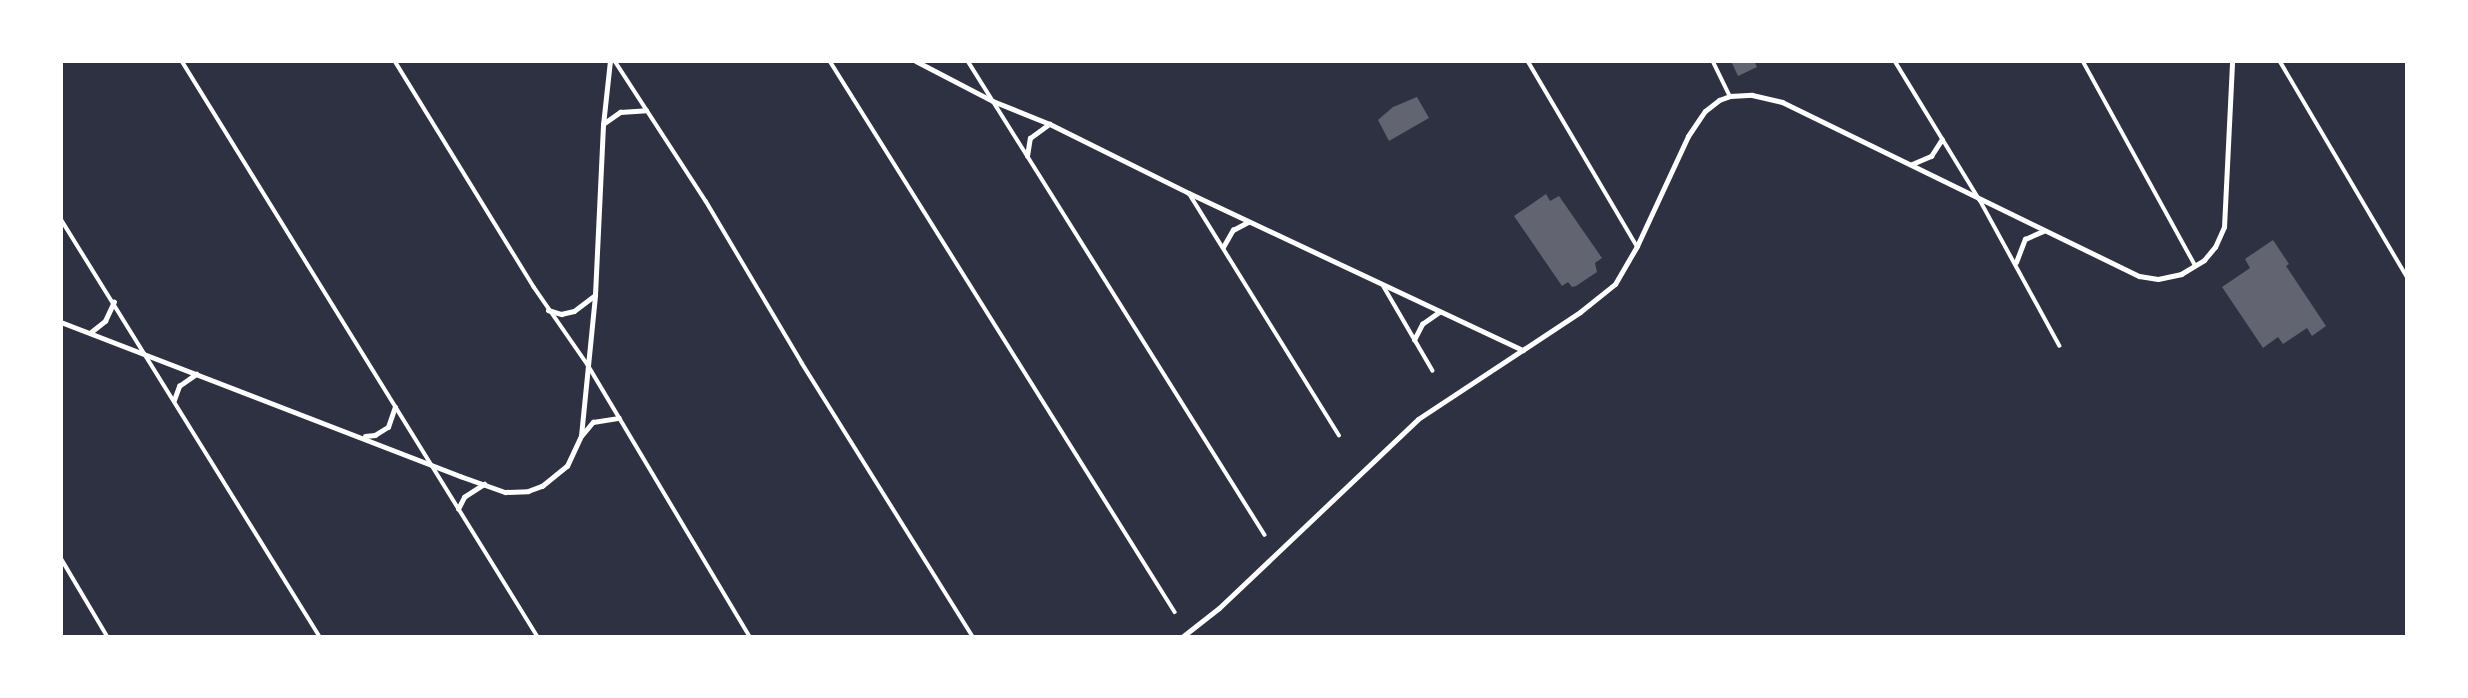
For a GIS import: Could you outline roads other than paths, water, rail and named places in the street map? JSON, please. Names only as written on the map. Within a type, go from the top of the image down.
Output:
[{"type":"main road","points":[[1182,637],[1219,608],[1418,419],[1473,380],[1524,350],[1609,290],[1637,246],[1696,121],[1705,111],[1730,96],[1759,95],[1782,102],[2139,276],[2168,277],[2195,266],[2215,247],[2224,227],[2233,64]]},
{"type":"main road","points":[[1912,164],[1931,156],[1942,139]]},
{"type":"main road","points":[[2015,262],[2025,239],[2043,231]]},
{"type":"street","points":[[182,61],[538,637]]},
{"type":"street","points":[[395,61],[548,310],[588,365],[750,637]]},
{"type":"street","points":[[612,61],[706,201],[802,363],[973,637]]},
{"type":"street","points":[[581,436],[595,295],[603,125],[612,61]]},
{"type":"street","points":[[968,61],[1265,535]]},
{"type":"street","points":[[1528,61],[1637,246]]},
{"type":"street","points":[[1713,61],[1730,96]]},
{"type":"street","points":[[1895,61],[1980,200],[2060,346]]},
{"type":"street","points":[[2083,61],[2195,266]]},
{"type":"street","points":[[2280,61],[2407,277]]},
{"type":"street","points":[[831,62],[1175,612]]},
{"type":"street","points":[[920,62],[993,100],[1050,124],[1189,193],[1524,350]]},
{"type":"street","points":[[603,125],[620,112],[646,110]]},
{"type":"street","points":[[1027,156],[1030,138],[1041,127],[1050,124]]},
{"type":"street","points":[[1189,193],[1339,435]]},
{"type":"street","points":[[61,219],[320,637]]},
{"type":"street","points":[[1223,247],[1233,230],[1249,221]]},
{"type":"street","points":[[1383,285],[1433,371]]},
{"type":"street","points":[[548,310],[561,314],[574,311],[595,295]]},
{"type":"street","points":[[90,332],[106,321],[114,302]]},
{"type":"street","points":[[1414,340],[1422,324],[1439,312]]},
{"type":"street","points":[[61,322],[428,463],[513,492],[542,486],[567,466],[581,436],[593,422],[619,418]]},
{"type":"street","points":[[174,400],[179,386],[188,377],[196,374]]},
{"type":"street","points":[[360,436],[384,431],[394,418],[395,407]]},
{"type":"street","points":[[458,509],[464,497],[484,483]]},
{"type":"street","points":[[61,558],[108,637]]}]
